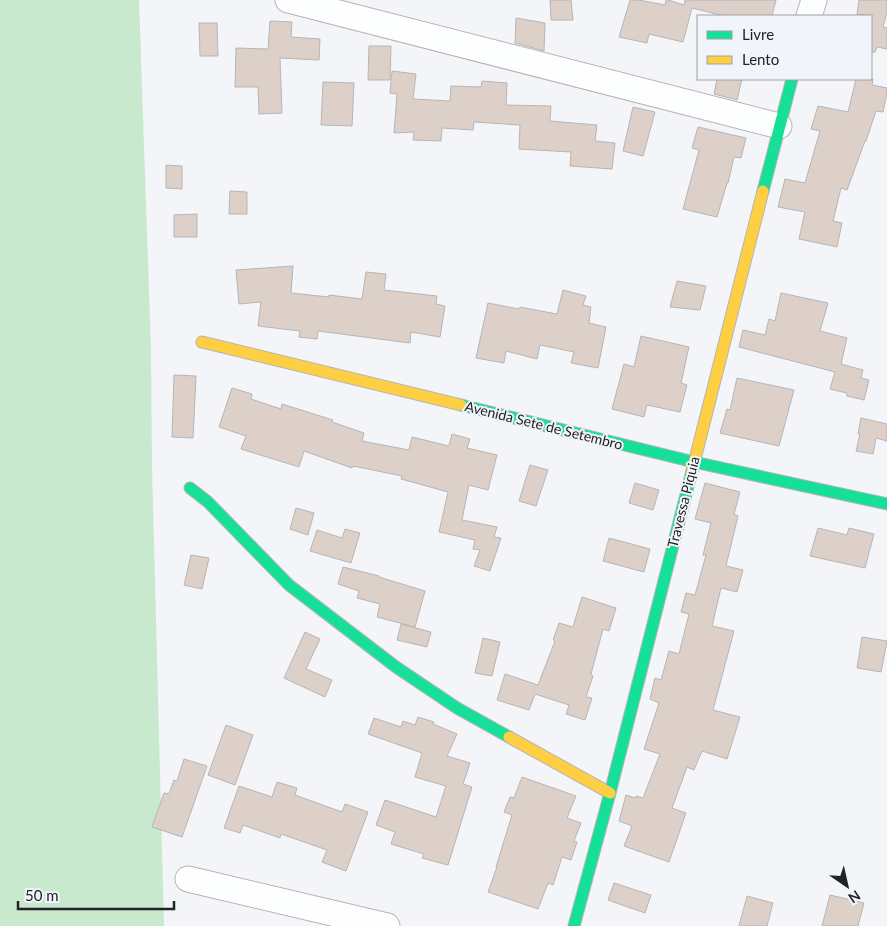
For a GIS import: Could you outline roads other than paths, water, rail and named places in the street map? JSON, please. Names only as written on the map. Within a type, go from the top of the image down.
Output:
[{"type":"street","points":[[288,0],[779,126]]},
{"type":"street","points":[[810,15],[814,0]]},
{"type":"street","name":"Travessa Piquia","points":[[574,926],[610,793],[792,80]]},
{"type":"street","name":"Avenida Sete de Setembro","points":[[202,342],[694,462],[887,504]]},
{"type":"street","points":[[190,488],[208,502],[288,585],[396,667],[457,708],[610,793]]},
{"type":"street","points":[[188,879],[387,926]]}]
